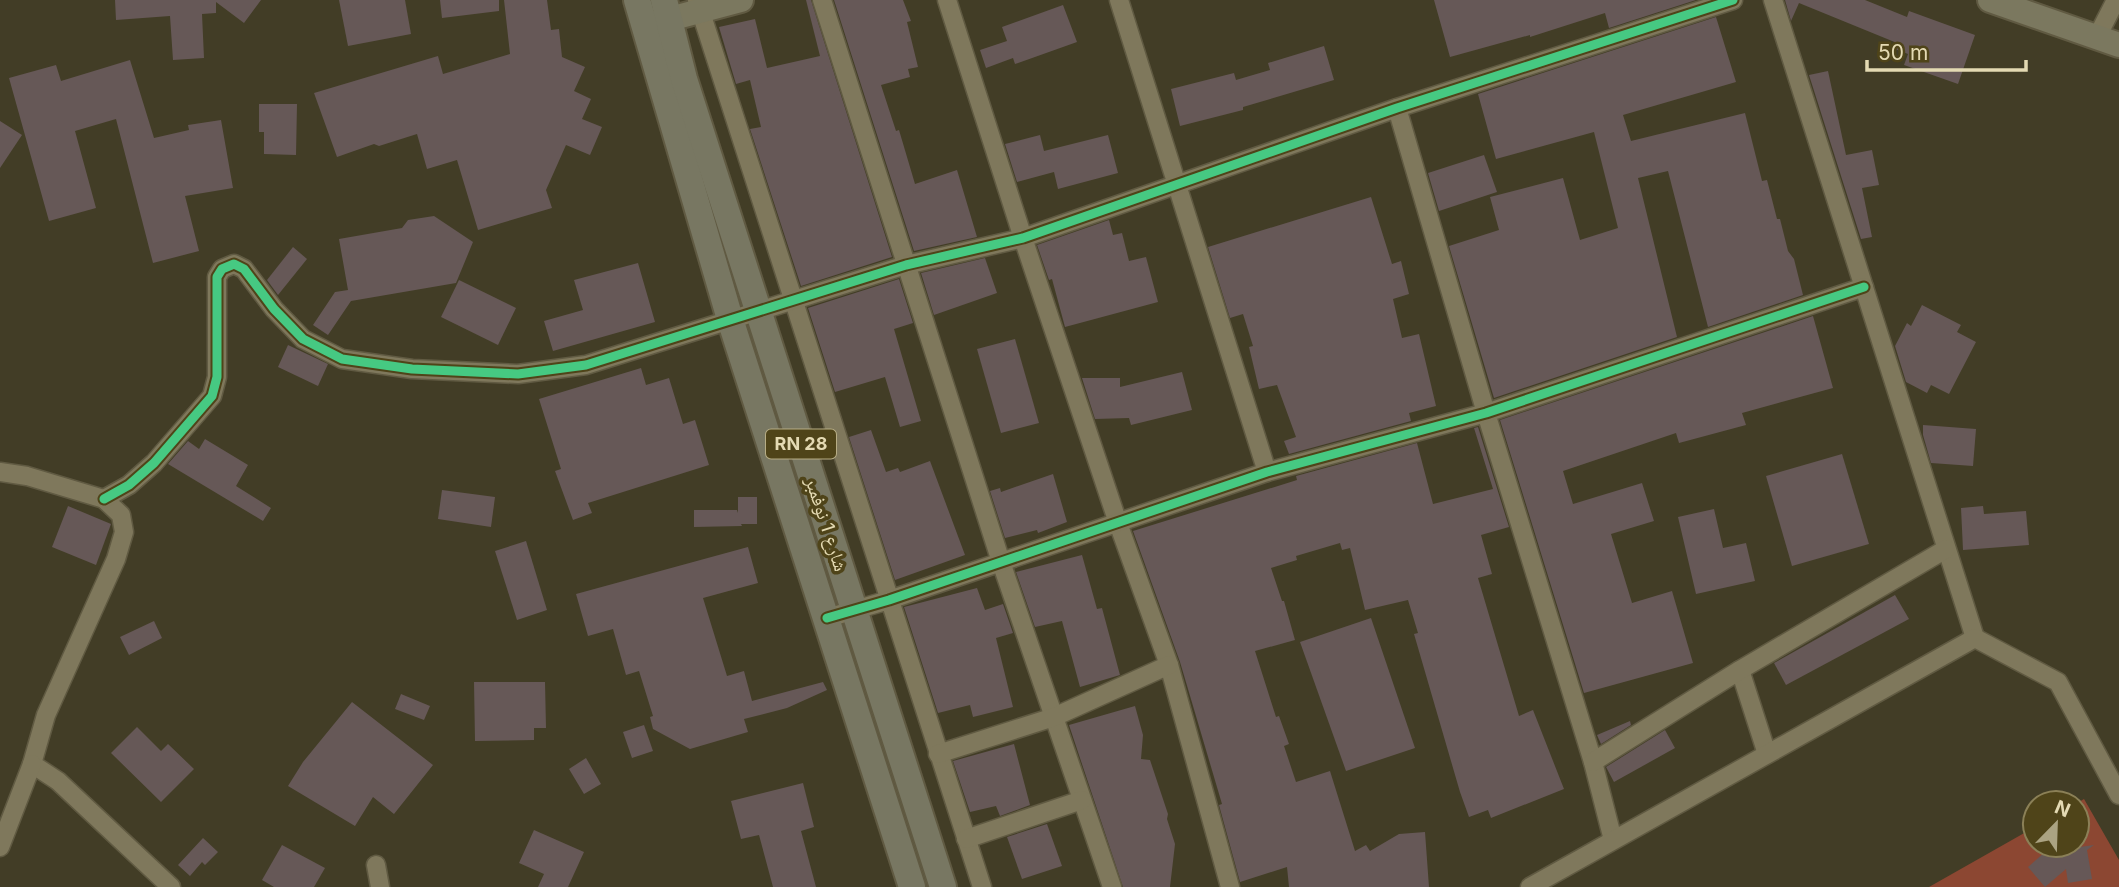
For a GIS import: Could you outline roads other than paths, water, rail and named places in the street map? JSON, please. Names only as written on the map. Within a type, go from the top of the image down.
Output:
[{"type":"main road","name":"شارع 1 نوفمبر","points":[[637,0],[659,15],[684,79],[943,887]]},
{"type":"main road","name":"شارع 1 نوفمبر","points":[[659,15],[730,319],[912,887]]},
{"type":"street","points":[[659,15],[741,0]]},
{"type":"street","points":[[822,0],[1001,562],[1112,887]]},
{"type":"street","points":[[947,0],[1118,523],[1169,665],[1230,887]]},
{"type":"street","points":[[1119,0],[1267,472]]},
{"type":"street","points":[[104,499],[129,485],[154,463],[212,396],[217,377],[217,277],[222,269],[234,264],[244,270],[274,309],[303,339],[342,359],[412,369],[518,374],[586,366],[906,265],[1023,238],[1397,108],[1733,0]]},
{"type":"street","points":[[1773,0],[1975,638],[2058,682],[2119,794]]},
{"type":"street","points":[[1990,0],[2108,41],[2116,0]]},
{"type":"street","points":[[699,6],[982,887]]},
{"type":"street","points":[[1397,108],[1614,840]]},
{"type":"street","points":[[827,618],[855,612],[1267,472],[1486,413],[1864,287]]},
{"type":"street","points":[[0,472],[27,475],[104,499],[121,515],[124,532],[116,559],[46,715],[32,764],[0,847]]},
{"type":"street","points":[[1593,762],[1740,670],[1946,549]]},
{"type":"street","points":[[1530,887],[1975,638]]},
{"type":"street","points":[[938,754],[1054,717],[1169,665]]},
{"type":"street","points":[[1740,670],[1768,754]]},
{"type":"street","points":[[32,764],[58,781],[171,887]]},
{"type":"street","points":[[966,839],[1082,800]]},
{"type":"street","points":[[376,865],[380,887]]}]
